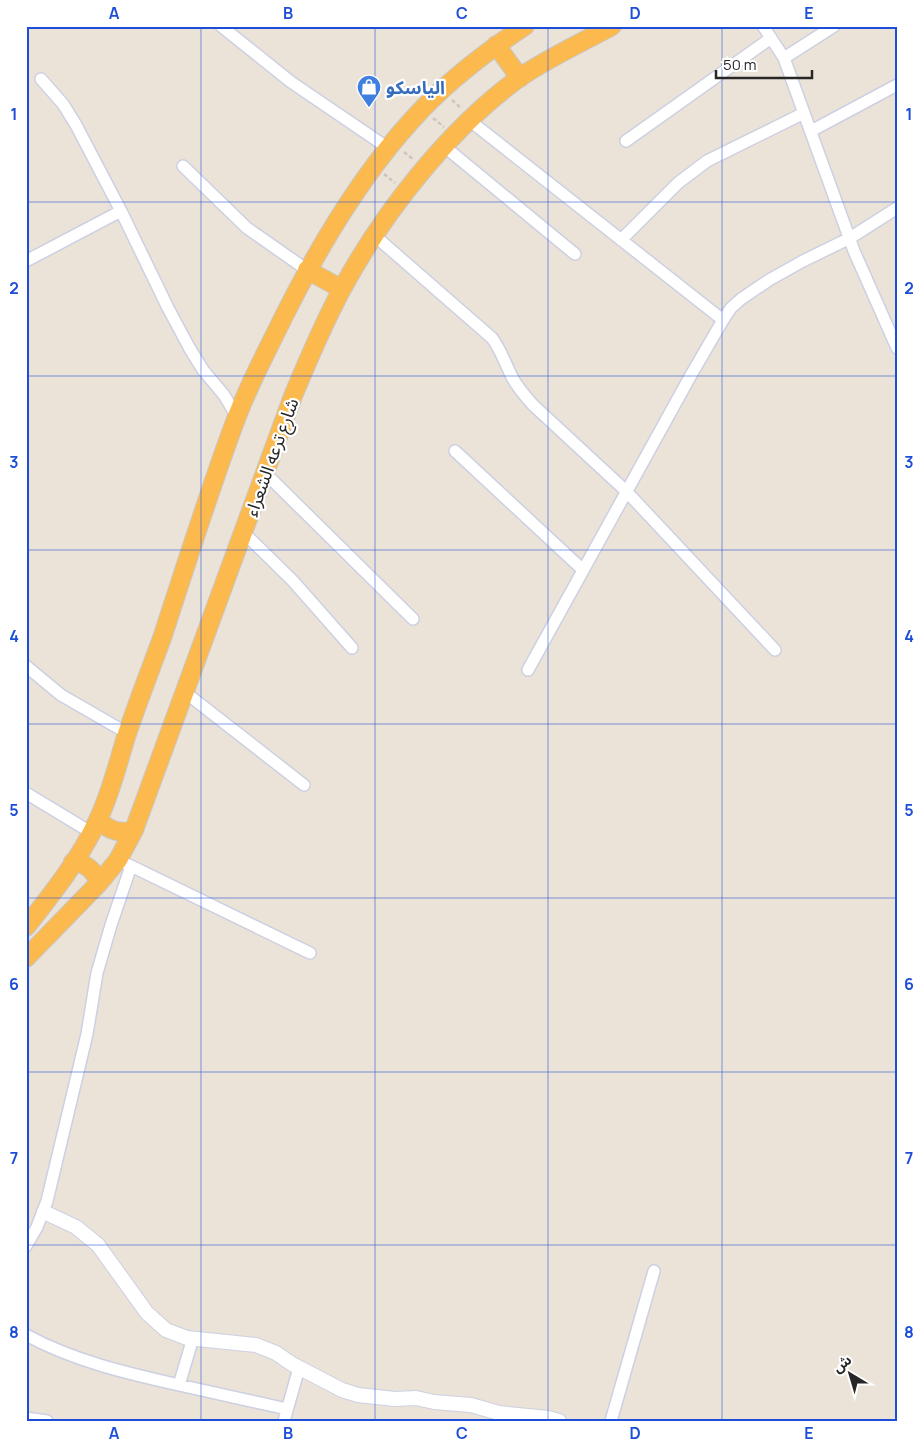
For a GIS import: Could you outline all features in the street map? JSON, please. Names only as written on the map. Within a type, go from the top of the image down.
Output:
[{"type":"highway","points":[[26,927],[73,862],[95,826],[109,792],[127,734],[154,662],[237,417],[255,375],[307,270],[343,212],[375,167],[423,109],[464,70],[496,45],[525,26]]},
{"type":"highway","name":"شارع ترعه الشعراء","points":[[26,958],[99,883],[124,863],[134,830],[186,693],[264,472],[293,396],[318,337],[342,289],[374,236],[406,192],[470,119],[520,78],[558,54],[612,26]]},
{"type":"highway","points":[[496,45],[520,78]]},
{"type":"highway","points":[[307,270],[342,289]]},
{"type":"highway","points":[[95,826],[103,825],[121,832],[134,830]]},
{"type":"highway","points":[[73,862],[83,864],[92,870],[99,883]]},
{"type":"street","points":[[221,26],[292,82],[391,146]]},
{"type":"street","points":[[763,26],[784,58],[850,238],[897,348]]},
{"type":"street","points":[[784,58],[834,26]]},
{"type":"street","points":[[626,141],[772,38]]},
{"type":"street","points":[[40,79],[63,104],[76,124],[190,349],[203,370],[224,394],[237,417]]},
{"type":"street","points":[[811,131],[897,85]]},
{"type":"street","points":[[621,240],[678,183],[707,161],[804,113]]},
{"type":"street","points":[[470,119],[723,320]]},
{"type":"street","points":[[450,142],[575,254]]},
{"type":"street","points":[[183,166],[247,228],[307,270]]},
{"type":"street","points":[[528,670],[626,491],[723,320],[741,299],[769,280],[850,238],[897,208]]},
{"type":"street","points":[[26,262],[121,211]]},
{"type":"street","points":[[374,236],[492,338],[500,349],[512,378],[522,393],[626,491],[775,650]]},
{"type":"street","points":[[455,451],[583,570]]},
{"type":"street","points":[[264,472],[413,619]]},
{"type":"street","points":[[243,532],[293,582],[352,648]]},
{"type":"street","points":[[26,666],[61,695],[127,734]]},
{"type":"street","points":[[186,693],[304,785]]},
{"type":"street","points":[[26,793],[95,826]]},
{"type":"street","points":[[26,1246],[38,1227],[44,1212],[87,1034],[97,973],[112,920],[124,863],[310,953]]},
{"type":"street","points":[[44,1212],[84,1232],[98,1244],[142,1306],[159,1325],[172,1333],[193,1338],[256,1345],[276,1353],[299,1368],[358,1396],[395,1399],[416,1398],[434,1402],[471,1405],[499,1412],[559,1421]]},
{"type":"street","points":[[611,1421],[654,1271]]},
{"type":"street","points":[[26,1335],[67,1355],[130,1374],[287,1409]]},
{"type":"street","points":[[179,1385],[193,1338]]},
{"type":"street","points":[[284,1421],[299,1368]]},
{"type":"street","points":[[26,1418],[47,1421]]},
{"type":"path","points":[[442,90],[470,119]]},
{"type":"path","points":[[423,109],[450,142]]},
{"type":"path","points":[[391,146],[426,169]]},
{"type":"path","points":[[375,167],[406,192]]},
{"type":"place","name":"الياسكو","points":[[369,108]]}]
